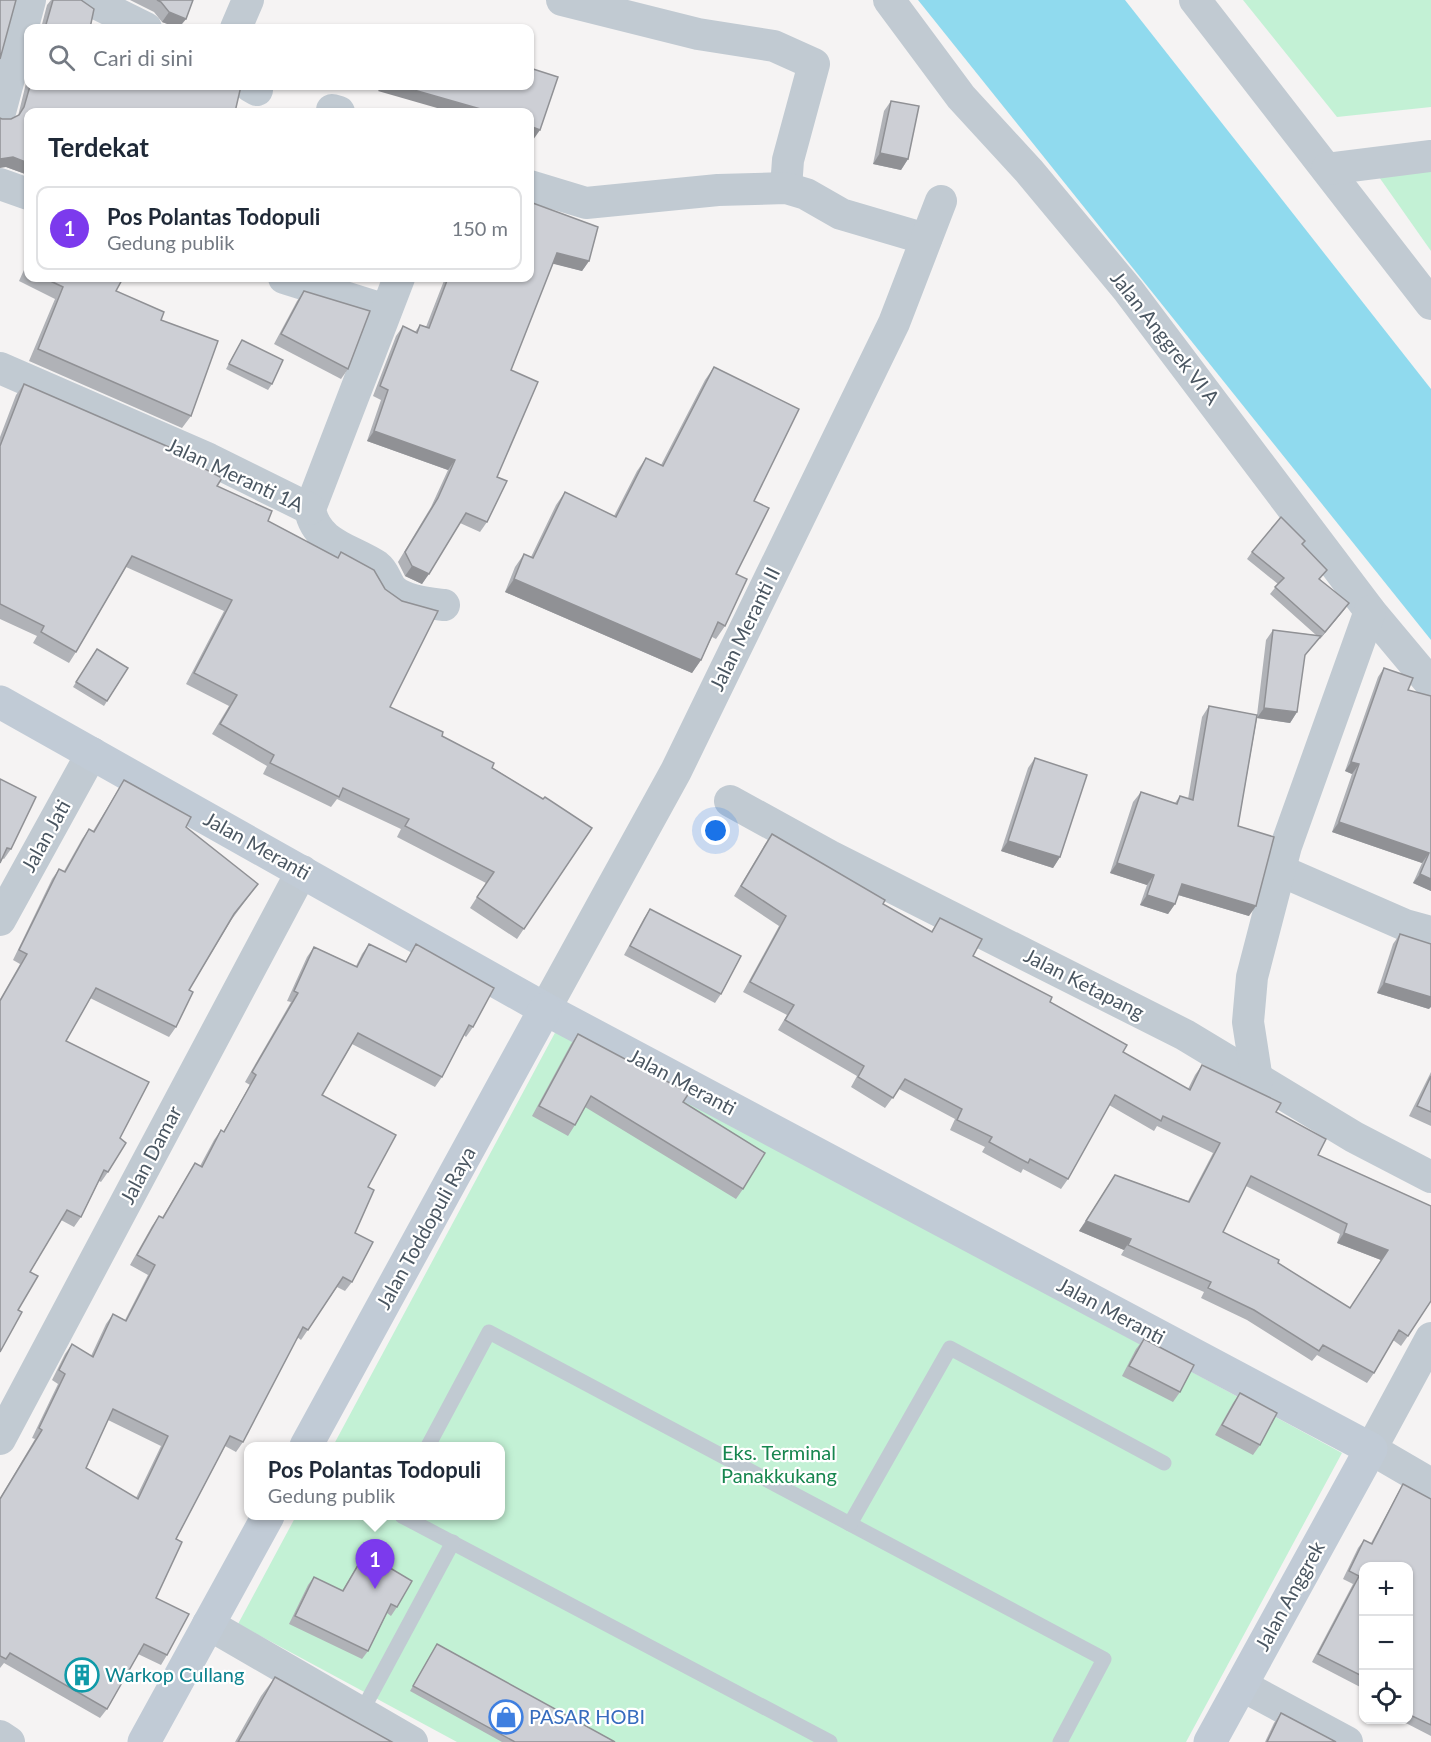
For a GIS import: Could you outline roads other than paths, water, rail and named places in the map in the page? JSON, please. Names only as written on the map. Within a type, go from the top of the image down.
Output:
[{"type":"street","points":[[0,112],[30,0]]},
{"type":"street","points":[[89,0],[138,24]]},
{"type":"street","points":[[238,24],[249,0]]},
{"type":"street","points":[[562,0],[698,34],[774,46],[814,64],[788,160],[786,188]]},
{"type":"street","name":"Jalan Anggrek VI A","points":[[889,0],[961,97],[1029,171],[1135,299],[1370,611],[1431,684]]},
{"type":"street","points":[[1195,0],[1431,304]]},
{"type":"street","points":[[1327,169],[1431,156]]},
{"type":"street","points":[[0,184],[24,193]]},
{"type":"street","points":[[534,187],[586,203],[718,190],[786,188],[806,194],[841,214],[926,239]]},
{"type":"street","name":"Jalan Meranti II","points":[[545,1009],[676,771],[894,323],[941,201]]},
{"type":"street","points":[[297,282],[386,310]]},
{"type":"street","points":[[310,509],[397,282]]},
{"type":"street","name":"Jalan Meranti 1A","points":[[0,368],[209,459],[310,509],[312,522],[325,537],[379,567],[392,589],[418,602],[444,604]]},
{"type":"street","points":[[1257,1080],[1248,1022],[1252,977],[1279,870],[1308,781],[1370,611]]},
{"type":"street","name":"Jalan Meranti","points":[[0,702],[545,1009],[1371,1449]]},
{"type":"street","name":"Jalan Jati","points":[[0,920],[92,753]]},
{"type":"street","name":"Jalan Ketapang","points":[[730,801],[830,856],[1185,1035],[1354,1137],[1431,1178]]},
{"type":"street","points":[[1279,870],[1405,925],[1431,932]]},
{"type":"street","name":"Jalan Damar","points":[[0,1439],[302,871]]},
{"type":"street","name":"Jalan Toddopuli Raya","points":[[308,1442],[545,1009]]},
{"type":"street","points":[[1431,1338],[1371,1449],[1431,1484]]},
{"type":"street","name":"Jalan Anggrek","points":[[1210,1742],[1371,1449]]},
{"type":"street","points":[[144,1742],[265,1520]]},
{"type":"street","points":[[208,1624],[412,1742]]},
{"type":"street","points":[[1241,1685],[1347,1742]]},
{"type":"street","points":[[0,1736],[9,1742]]},
{"type":"lane","points":[[430,1442],[489,1332],[1104,1659],[1060,1742]]},
{"type":"lane","points":[[850,1524],[950,1348],[1164,1463]]},
{"type":"lane","points":[[411,1520],[830,1742]]},
{"type":"lane","points":[[362,1711],[453,1542]]},
{"type":"water","points":[[918,0],[1125,0],[1431,389],[1431,640]]},
{"type":"place","name":"Pos Polantas Todopuli","points":[[375,1589]]},
{"type":"place","name":"Warkop Cullang","points":[[82,1675]]},
{"type":"place","name":"PASAR HOBI","points":[[506,1717]]},
{"type":"park label","name":"Eks. Terminal Panakkukang","points":[[779,1464]]}]
